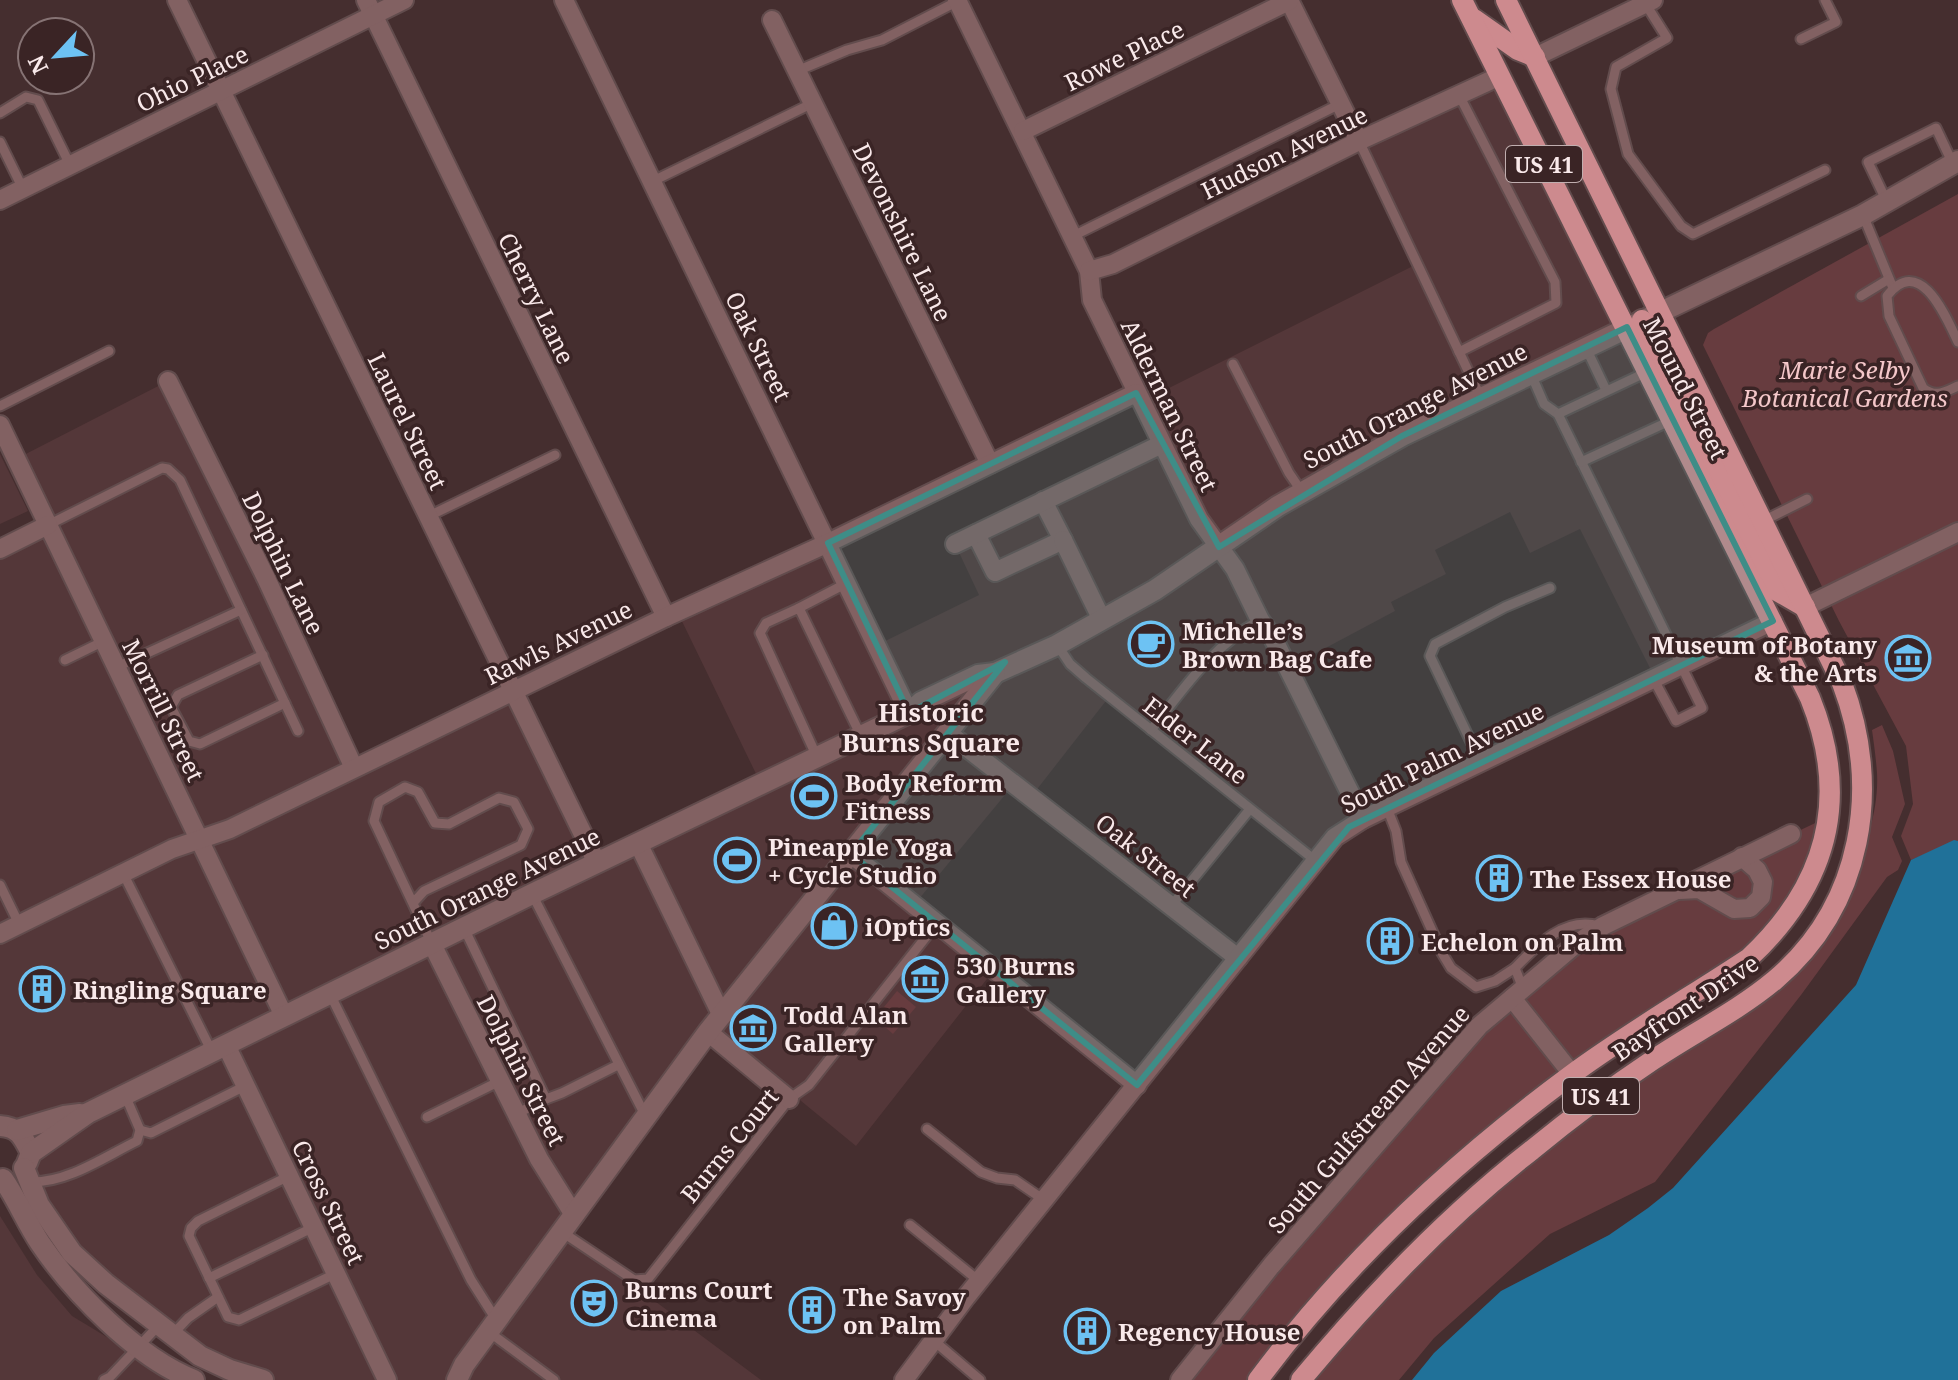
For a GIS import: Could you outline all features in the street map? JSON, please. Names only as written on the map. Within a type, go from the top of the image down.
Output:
[{"type":"main road","name":"Mound Street","points":[[1506,0],[1830,656],[1851,707],[1860,743],[1863,802]]},
{"type":"main road","name":"Mound Street","points":[[1466,8],[1634,324],[1649,371],[1820,722],[1831,778],[1831,809]]},
{"type":"main road","points":[[1466,8],[1518,50],[1535,57]]},
{"type":"main road","name":"US 41","points":[[1634,324],[1777,591],[1805,607]]},
{"type":"main road","name":"Bayfront Drive","points":[[1301,1380],[1346,1326],[1402,1267],[1524,1156],[1591,1103],[1755,994],[1794,962],[1817,936],[1841,890],[1859,830],[1863,802]]},
{"type":"main road","name":"Bayfront Drive","points":[[1258,1380],[1327,1296],[1385,1236],[1507,1125],[1572,1074],[1749,958],[1768,941],[1784,923],[1811,879],[1823,846],[1831,809]]},
{"type":"street","name":"Laurel Street","points":[[177,0],[597,863]]},
{"type":"street","name":"Ohio Place","points":[[0,200],[221,91],[370,8],[404,0]]},
{"type":"street","name":"Oak Street","points":[[564,0],[909,713]]},
{"type":"street","points":[[1289,0],[1359,141]]},
{"type":"street","name":"Rowe Place","points":[[1023,131],[1289,0]]},
{"type":"street","name":"Alderman Street","points":[[957,1],[1089,271],[1092,300],[1136,393],[1199,519],[1235,569],[1260,620],[1273,638],[1363,819]]},
{"type":"street","points":[[1535,57],[1639,3]]},
{"type":"street","name":"Cherry Lane","points":[[370,8],[666,617]]},
{"type":"street","name":"Devonshire Lane","points":[[772,20],[990,464]]},
{"type":"street","name":"Hudson Avenue","points":[[1089,271],[1113,264],[1359,141],[1500,76]]},
{"type":"street","name":"South Orange Avenue","points":[[2,1178],[29,1168],[88,1113],[532,894],[909,713],[921,702],[978,675],[991,678],[1057,645],[1155,590],[1302,492],[1402,436],[1863,215],[1955,162]]},
{"type":"street","name":"Dolphin Lane","points":[[168,381],[266,578],[354,768]]},
{"type":"street","name":"Rawls Avenue","points":[[0,934],[123,873],[199,839],[230,829],[1136,393]]},
{"type":"street","name":"Morrill Street","points":[[0,425],[284,1016]]},
{"type":"street","points":[[955,544],[1162,444]]},
{"type":"street","points":[[1043,501],[1102,620]]},
{"type":"street","points":[[0,549],[48,525]]},
{"type":"street","points":[[1805,607],[1958,532]]},
{"type":"street","points":[[976,534],[995,572],[1063,540]]},
{"type":"street","name":"South Palm Avenue","points":[[904,1380],[979,1281],[1335,837],[1363,819],[1773,621]]},
{"type":"street","points":[[446,1380],[461,1373],[708,1032],[991,678]]},
{"type":"street","name":"Oak Street","points":[[948,733],[1238,958]]},
{"type":"street","name":"South Gulfstream Avenue","points":[[1180,1380],[1271,1266],[1479,1026],[1576,944],[1603,926],[1791,834]]},
{"type":"street","points":[[638,843],[722,1016]]},
{"type":"street","points":[[851,854],[1137,1085]]},
{"type":"street","points":[[1674,890],[1699,889],[1734,909],[1750,908],[1761,897],[1763,882],[1757,870],[1742,857]]},
{"type":"street","name":"Dolphin Street","points":[[432,944],[568,1224]]},
{"type":"street","points":[[1517,993],[1572,1074]]},
{"type":"street","points":[[708,1032],[789,1099]]},
{"type":"street","name":"Cross Street","points":[[219,1048],[246,1086],[387,1380]]},
{"type":"street","name":"South Orange Avenue","points":[[5,1126],[88,1113]]},
{"type":"street","points":[[5,1126],[29,1168],[39,1205],[72,1253],[106,1284],[200,1356],[230,1370],[263,1380]]},
{"type":"street","points":[[2,1178],[60,1272],[92,1306],[138,1346],[158,1369],[194,1380]]},
{"type":"lane","points":[[1801,39],[1836,22],[1825,0]]},
{"type":"lane","points":[[797,71],[838,53],[882,40],[957,1]]},
{"type":"lane","points":[[1639,3],[1667,38],[1616,67],[1611,89],[1628,154],[1681,226],[1693,234],[1825,170]]},
{"type":"lane","points":[[1459,95],[1555,282],[1556,303],[1459,352]]},
{"type":"lane","points":[[0,113],[26,97],[38,100],[70,165]]},
{"type":"lane","points":[[653,181],[813,103]]},
{"type":"lane","points":[[1073,236],[1340,104]]},
{"type":"lane","points":[[1887,202],[1868,162],[1936,128],[1955,162]]},
{"type":"lane","points":[[1359,141],[1481,398]]},
{"type":"lane","points":[[0,142],[23,189]]},
{"type":"lane","points":[[1863,215],[1891,283],[1887,307],[1923,388],[1930,394],[1939,395],[1958,386]]},
{"type":"lane","points":[[1861,296],[1891,283],[1922,284],[1938,301],[1958,342]]},
{"type":"lane","points":[[1586,348],[1606,390]]},
{"type":"lane","points":[[0,406],[109,351]]},
{"type":"lane","points":[[1233,364],[1289,473],[1302,492]]},
{"type":"lane","points":[[1558,414],[1649,371]]},
{"type":"lane","points":[[1531,374],[1544,404],[1558,414],[1702,708],[1676,721],[1654,680]]},
{"type":"lane","points":[[1581,462],[1673,419]]},
{"type":"lane","points":[[429,516],[555,455]]},
{"type":"lane","points":[[48,525],[162,468],[168,469],[180,480],[298,731]]},
{"type":"lane","points":[[1763,521],[1807,499]]},
{"type":"lane","points":[[817,757],[760,633],[766,623],[847,583]]},
{"type":"lane","points":[[1481,763],[1430,656],[1435,644],[1505,607],[1550,588]]},
{"type":"lane","points":[[799,608],[861,736]]},
{"type":"lane","points":[[117,667],[241,610]]},
{"type":"lane","points":[[1151,730],[1223,643],[1260,620]]},
{"type":"lane","points":[[65,660],[104,641]]},
{"type":"lane","name":"Elder Lane","points":[[1057,645],[1070,664],[1316,861]]},
{"type":"lane","points":[[263,655],[178,695],[171,707],[189,741],[200,744],[285,703]]},
{"type":"lane","points":[[413,903],[424,891],[521,845],[528,829],[514,802],[499,798],[449,824],[435,823],[418,792],[405,787],[379,802],[374,821],[432,944]]},
{"type":"lane","points":[[1387,808],[1396,831],[1401,862],[1451,968],[1476,987],[1495,981],[1515,968],[1537,945],[1567,927],[1585,921],[1603,926]]},
{"type":"lane","points":[[1172,905],[1250,809]]},
{"type":"lane","points":[[123,873],[219,1048]]},
{"type":"lane","points":[[0,885],[19,924]]},
{"type":"lane","points":[[532,894],[646,1117]]},
{"type":"lane","name":"Burns Court","points":[[568,1224],[634,1280],[648,1279],[789,1099],[809,1085],[937,923]]},
{"type":"lane","points":[[464,928],[546,1099]]},
{"type":"lane","points":[[1515,968],[1517,993]]},
{"type":"lane","points":[[330,994],[493,1326],[554,1380]]},
{"type":"lane","points":[[516,1114],[618,1065]]},
{"type":"lane","points":[[427,1117],[500,1081]]},
{"type":"lane","points":[[140,1130],[151,1133],[246,1086]]},
{"type":"lane","points":[[29,1168],[48,1182],[137,1141],[140,1130],[125,1095]]},
{"type":"lane","points":[[927,1129],[981,1172],[1015,1180],[1044,1200]]},
{"type":"lane","points":[[289,1176],[193,1225],[189,1236],[218,1297],[228,1317],[239,1320],[337,1273]]},
{"type":"lane","points":[[910,1225],[979,1281]]},
{"type":"lane","points":[[209,1278],[314,1227]]},
{"type":"lane","points":[[104,1380],[138,1346],[218,1297]]},
{"type":"lane","points":[[933,1340],[980,1380]]},
{"type":"highlighted area","points":[[1627,327],[1773,621],[1349,827],[1137,1085],[851,854],[1005,662],[909,713],[828,543],[1136,393],[1219,547],[1402,436]]},
{"type":"shaded area","points":[[1500,76],[1773,621],[1656,680],[1580,529],[1530,553],[1510,512],[1435,550],[1446,574],[1391,602],[1395,611],[1288,668],[1363,819],[1316,861],[1109,697],[1031,797],[1014,784],[914,905],[994,970],[856,1146],[795,1096],[708,1033],[562,1232],[761,1380],[262,1380],[230,1370],[66,1242],[29,1159],[0,1118],[0,549],[48,525],[16,459],[168,381],[354,768],[514,690],[597,862],[761,784],[677,611],[828,543],[877,645],[979,595],[955,544],[1161,444],[1141,402],[1417,264],[1359,141]]},
{"type":"shaded area","points":[[0,454],[28,511],[0,524]]},
{"type":"shaded area","points":[[0,1216],[37,1275],[72,1316],[171,1380],[0,1380]]},
{"type":"green space","name":"Marie Selby Botanical Gardens","points":[[1958,194],[1958,841],[1911,860],[1901,836],[1913,804],[1906,746],[1839,621],[1703,345],[1708,333],[1714,329]]},
{"type":"green space","points":[[1882,725],[1893,751],[1905,804],[1892,837],[1902,861],[1898,870],[1887,877],[1801,995],[1655,1182],[1550,1234],[1434,1338],[1399,1380],[1313,1380],[1370,1314],[1473,1211],[1633,1085],[1801,967],[1815,951],[1837,919],[1859,868],[1877,794],[1872,730]]},
{"type":"green space","points":[[1830,816],[1784,923],[1631,1033],[1446,1179],[1258,1380],[1180,1380],[1448,1060],[1630,911]]},
{"type":"green space","points":[[897,991],[916,1007],[893,1034],[875,1018]]},
{"type":"water","points":[[1954,840],[1958,841],[1958,1380],[1412,1380],[1434,1353],[1501,1291],[1609,1235],[1673,1188],[1856,985],[1911,860]]},
{"type":"place","name":"Michelle’s Brown Bag Cafe","points":[[1151,644]]},
{"type":"place","name":"Museum of Botany & the Arts","points":[[1908,658]]},
{"type":"place","name":"Body Reform Fitness","points":[[814,796]]},
{"type":"place","name":"Pineapple Yoga + Cycle Studio","points":[[737,860]]},
{"type":"place","name":"The Essex House","points":[[1499,878]]},
{"type":"place","name":"iOptics","points":[[834,926]]},
{"type":"place","name":"Echelon on Palm","points":[[1390,941]]},
{"type":"place","name":"530 Burns Gallery","points":[[925,979]]},
{"type":"place","name":"Ringling Square","points":[[42,989]]},
{"type":"place","name":"Todd Alan Gallery","points":[[753,1028]]},
{"type":"place","name":"Burns Court Cinema","points":[[594,1303]]},
{"type":"place","name":"The Savoy on Palm","points":[[812,1310]]},
{"type":"place","name":"Regency House","points":[[1087,1331]]},
{"type":"district","name":"Historic Burns Square","points":[[931,727]]}]
